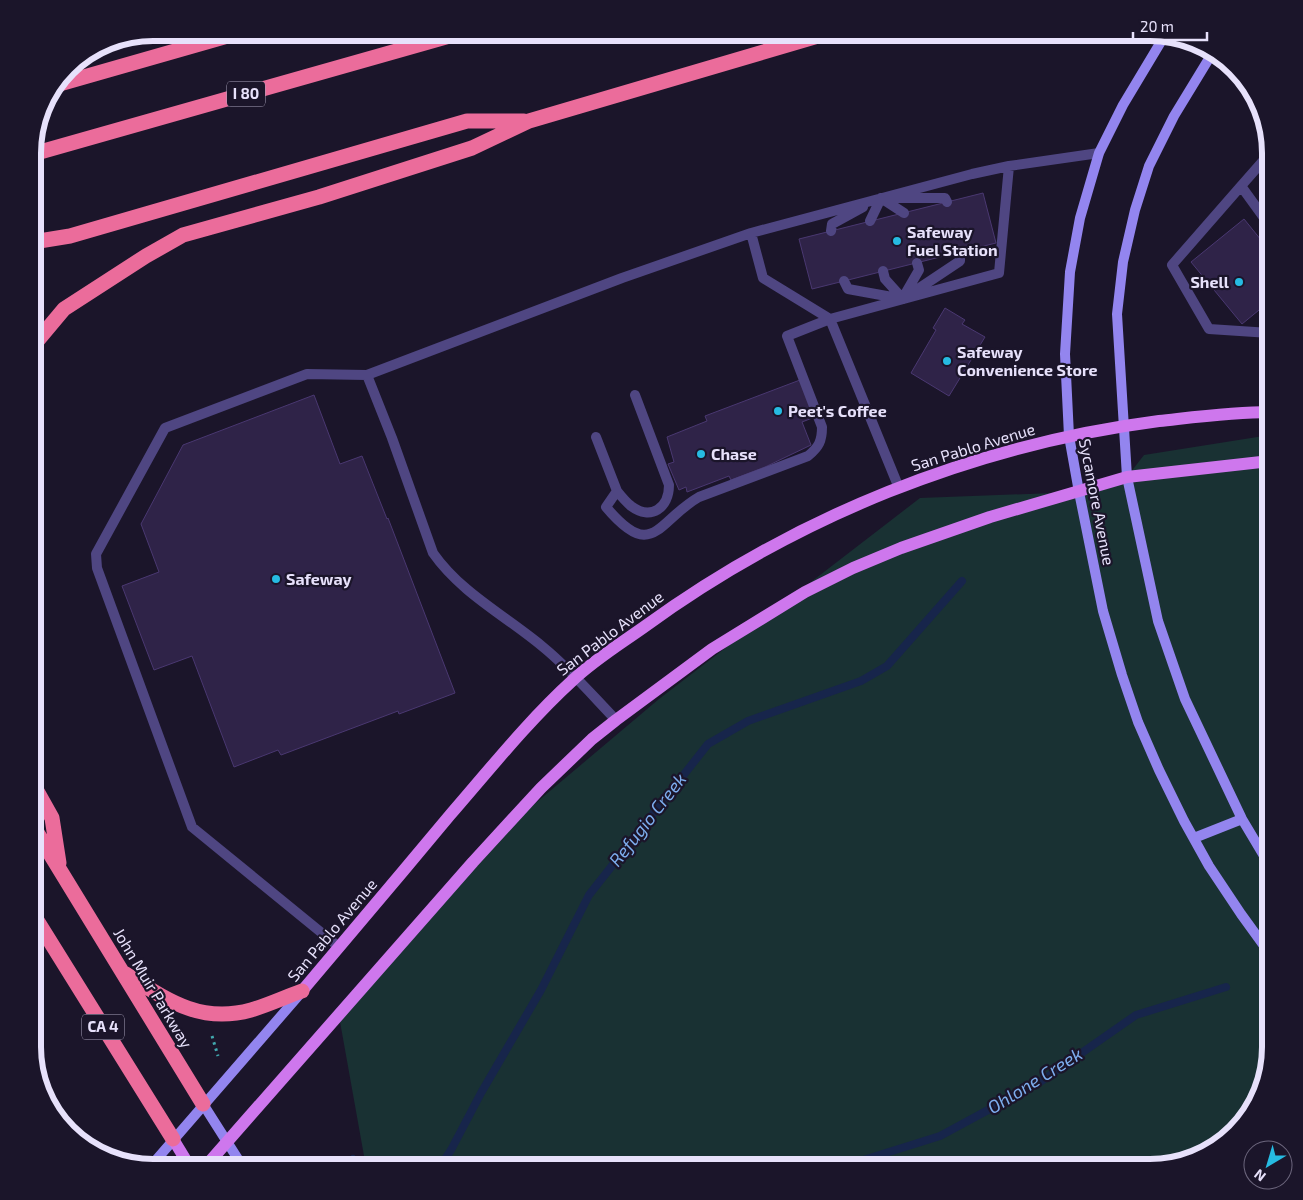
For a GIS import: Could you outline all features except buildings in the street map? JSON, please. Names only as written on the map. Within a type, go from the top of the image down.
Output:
[{"type":"highway","points":[[67,82],[207,41]]},
{"type":"highway","name":"I 80","points":[[41,152],[432,41]]},
{"type":"highway","points":[[41,336],[64,309],[146,256],[183,235],[319,197],[472,148],[529,121],[801,41]]},
{"type":"highway","points":[[41,240],[79,233],[467,121],[529,121]]},
{"type":"highway","points":[[41,798],[52,818],[60,869]]},
{"type":"highway","name":"John Muir Parkway","points":[[41,839],[203,1104]]},
{"type":"highway","name":"CA 4","points":[[41,927],[173,1139]]},
{"type":"highway","points":[[123,971],[164,998],[193,1011],[220,1014],[250,1010],[302,991]]},
{"type":"main road","name":"Sycamore Avenue","points":[[1161,42],[1123,105],[1098,153],[1080,218],[1070,272],[1065,354],[1070,436],[1079,492],[1103,611],[1138,722],[1184,821],[1209,866],[1262,943]]},
{"type":"main road","points":[[1209,58],[1174,116],[1149,166],[1135,210],[1123,262],[1118,314],[1127,477],[1158,621],[1185,699],[1242,819],[1262,853]]},
{"type":"main road","name":"San Pablo Avenue","points":[[157,1159],[302,991],[527,725],[575,677],[668,609],[743,561],[824,518],[946,470],[1070,436],[1125,426],[1208,415],[1262,412]]},
{"type":"main road","points":[[213,1159],[541,788],[616,720],[712,649],[805,592],[901,548],[990,517],[1127,477],[1262,462]]},
{"type":"main road","points":[[1194,838],[1242,819]]},
{"type":"main road","name":"John Muir Parkway","points":[[203,1104],[238,1159]]},
{"type":"main road","name":"CA 4","points":[[173,1139],[185,1159]]},
{"type":"lane","points":[[339,947],[192,827],[97,568],[96,554],[165,428],[307,374],[367,375],[622,278],[751,234],[881,198],[1009,166],[1098,153]]},
{"type":"lane","points":[[1262,162],[1172,265],[1209,329],[1262,332]]},
{"type":"lane","points":[[616,491],[606,507],[618,522],[629,531],[643,535],[657,532],[687,503],[699,497],[808,456],[817,449],[822,438],[822,427],[787,336],[830,319],[999,273],[1009,166]]},
{"type":"lane","points":[[1241,186],[1262,215]]},
{"type":"lane","points":[[881,198],[904,213]]},
{"type":"lane","points":[[870,222],[881,198]]},
{"type":"lane","points":[[832,231],[832,224],[881,198],[945,198],[947,202]]},
{"type":"lane","points":[[751,234],[763,278],[830,319],[899,488]]},
{"type":"lane","points":[[844,281],[848,289],[903,299],[960,261],[960,252]]},
{"type":"lane","points":[[903,299],[918,270],[917,263]]},
{"type":"lane","points":[[883,271],[885,278],[903,299]]},
{"type":"lane","points":[[367,375],[392,438],[433,553],[461,585],[544,647],[616,720]]},
{"type":"lane","points":[[596,437],[616,491],[631,506],[641,511],[650,512],[666,502],[669,494],[669,485],[635,395]]},
{"type":"path","points":[[212,1036],[218,1056]]},
{"type":"green space","points":[[1262,436],[1262,1054],[1256,1083],[1250,1096],[1239,1115],[1218,1136],[1186,1153],[1157,1159],[365,1159],[339,1016],[512,823],[659,699],[920,498],[1079,492],[1127,477],[1144,455]]},
{"type":"waterway","name":"Refugio Creek","points":[[445,1159],[541,990],[589,895],[708,744],[748,721],[861,681],[887,666],[962,581]]},
{"type":"waterway","name":"Ohlone Creek","points":[[867,1159],[940,1136],[1040,1082],[1136,1015],[1226,987]]},
{"type":"place","name":"Safeway Fuel Station","points":[[897,241]]},
{"type":"place","name":"Shell","points":[[1239,282]]},
{"type":"place","name":"Safeway Convenience Store","points":[[947,361]]},
{"type":"place","name":"Peet's Coffee","points":[[778,411]]},
{"type":"place","name":"Chase","points":[[701,454]]},
{"type":"place","name":"Safeway","points":[[276,579]]}]
